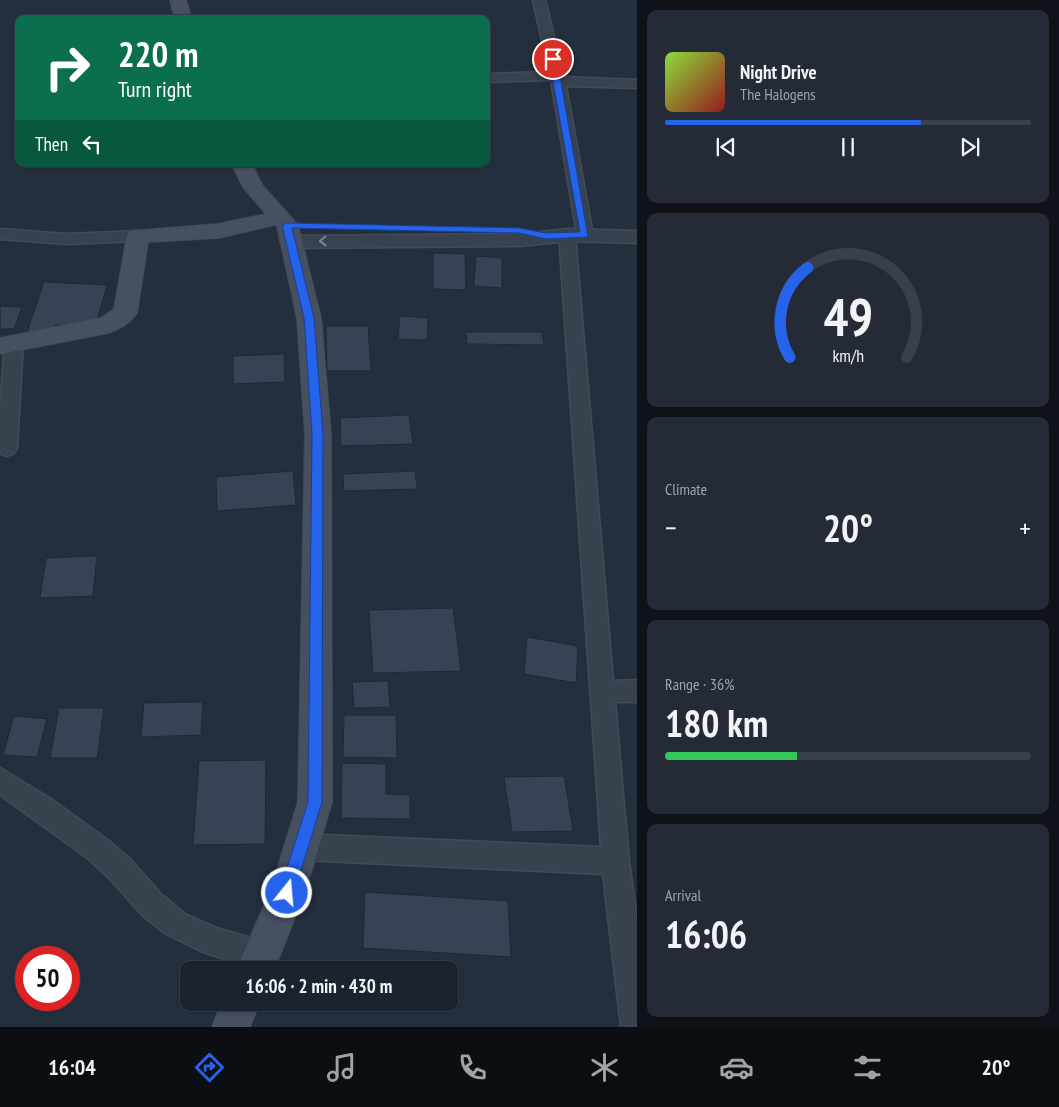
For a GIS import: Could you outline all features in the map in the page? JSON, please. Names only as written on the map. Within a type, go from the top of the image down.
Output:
[{"type":"main road","points":[[178,0],[183,15]]},
{"type":"main road","points":[[243,167],[253,187],[286,228],[309,318],[318,434],[315,802],[287,893],[258,961]]},
{"type":"main road","points":[[7,344],[108,325],[118,319],[125,313],[138,236],[286,228]]},
{"type":"main road","points":[[231,1027],[238,1011]]},
{"type":"street","points":[[539,0],[558,78],[566,235],[601,692],[623,879],[636,1027]]},
{"type":"street","points":[[490,78],[558,78],[636,84]]},
{"type":"street","points":[[286,228],[521,240],[566,235],[636,236]]},
{"type":"street","points":[[0,234],[67,239],[138,236]]},
{"type":"street","points":[[7,344],[7,448]]},
{"type":"street","points":[[601,692],[636,691]]},
{"type":"street","points":[[0,780],[86,840],[123,870],[153,906],[191,932],[256,961]]},
{"type":"street","points":[[301,847],[623,879]]},
{"type":"building","points":[[433,253],[465,254],[466,290],[433,289]]},
{"type":"building","points":[[476,256],[502,258],[502,288],[474,286]]},
{"type":"building","points":[[44,282],[107,285],[95,327],[55,325],[52,333],[27,332]]},
{"type":"building","points":[[0,306],[22,307],[14,329],[0,329]]},
{"type":"building","points":[[400,316],[428,318],[427,340],[398,339]]},
{"type":"building","points":[[326,326],[368,326],[371,371],[327,371]]},
{"type":"building","points":[[466,332],[542,332],[544,345],[467,344]]},
{"type":"building","points":[[284,354],[285,382],[233,384],[233,356]]},
{"type":"building","points":[[409,415],[413,444],[341,446],[340,418]]},
{"type":"building","points":[[293,471],[296,505],[217,511],[216,477]]},
{"type":"building","points":[[415,471],[417,489],[344,491],[343,474]]},
{"type":"building","points":[[97,556],[93,596],[40,598],[46,558]]},
{"type":"building","points":[[453,608],[461,671],[373,673],[369,610]]},
{"type":"building","points":[[527,637],[578,646],[576,683],[524,674]]},
{"type":"building","points":[[388,681],[390,707],[354,708],[352,682]]},
{"type":"building","points":[[203,702],[201,735],[141,737],[144,703]]},
{"type":"building","points":[[59,708],[104,708],[97,758],[50,758]]},
{"type":"building","points":[[344,715],[396,715],[397,758],[343,757]]},
{"type":"building","points":[[14,716],[47,719],[37,757],[3,755]]},
{"type":"building","points":[[266,760],[265,844],[193,845],[199,761]]},
{"type":"building","points":[[342,763],[386,764],[386,794],[410,795],[410,819],[341,818]]},
{"type":"building","points":[[564,776],[573,831],[512,832],[504,777]]},
{"type":"building","points":[[365,892],[508,901],[511,957],[363,948]]},
{"type":"route","points":[[287,893],[315,802],[318,434],[309,318],[287,225],[519,230],[546,236],[585,235],[553,59]]}]
